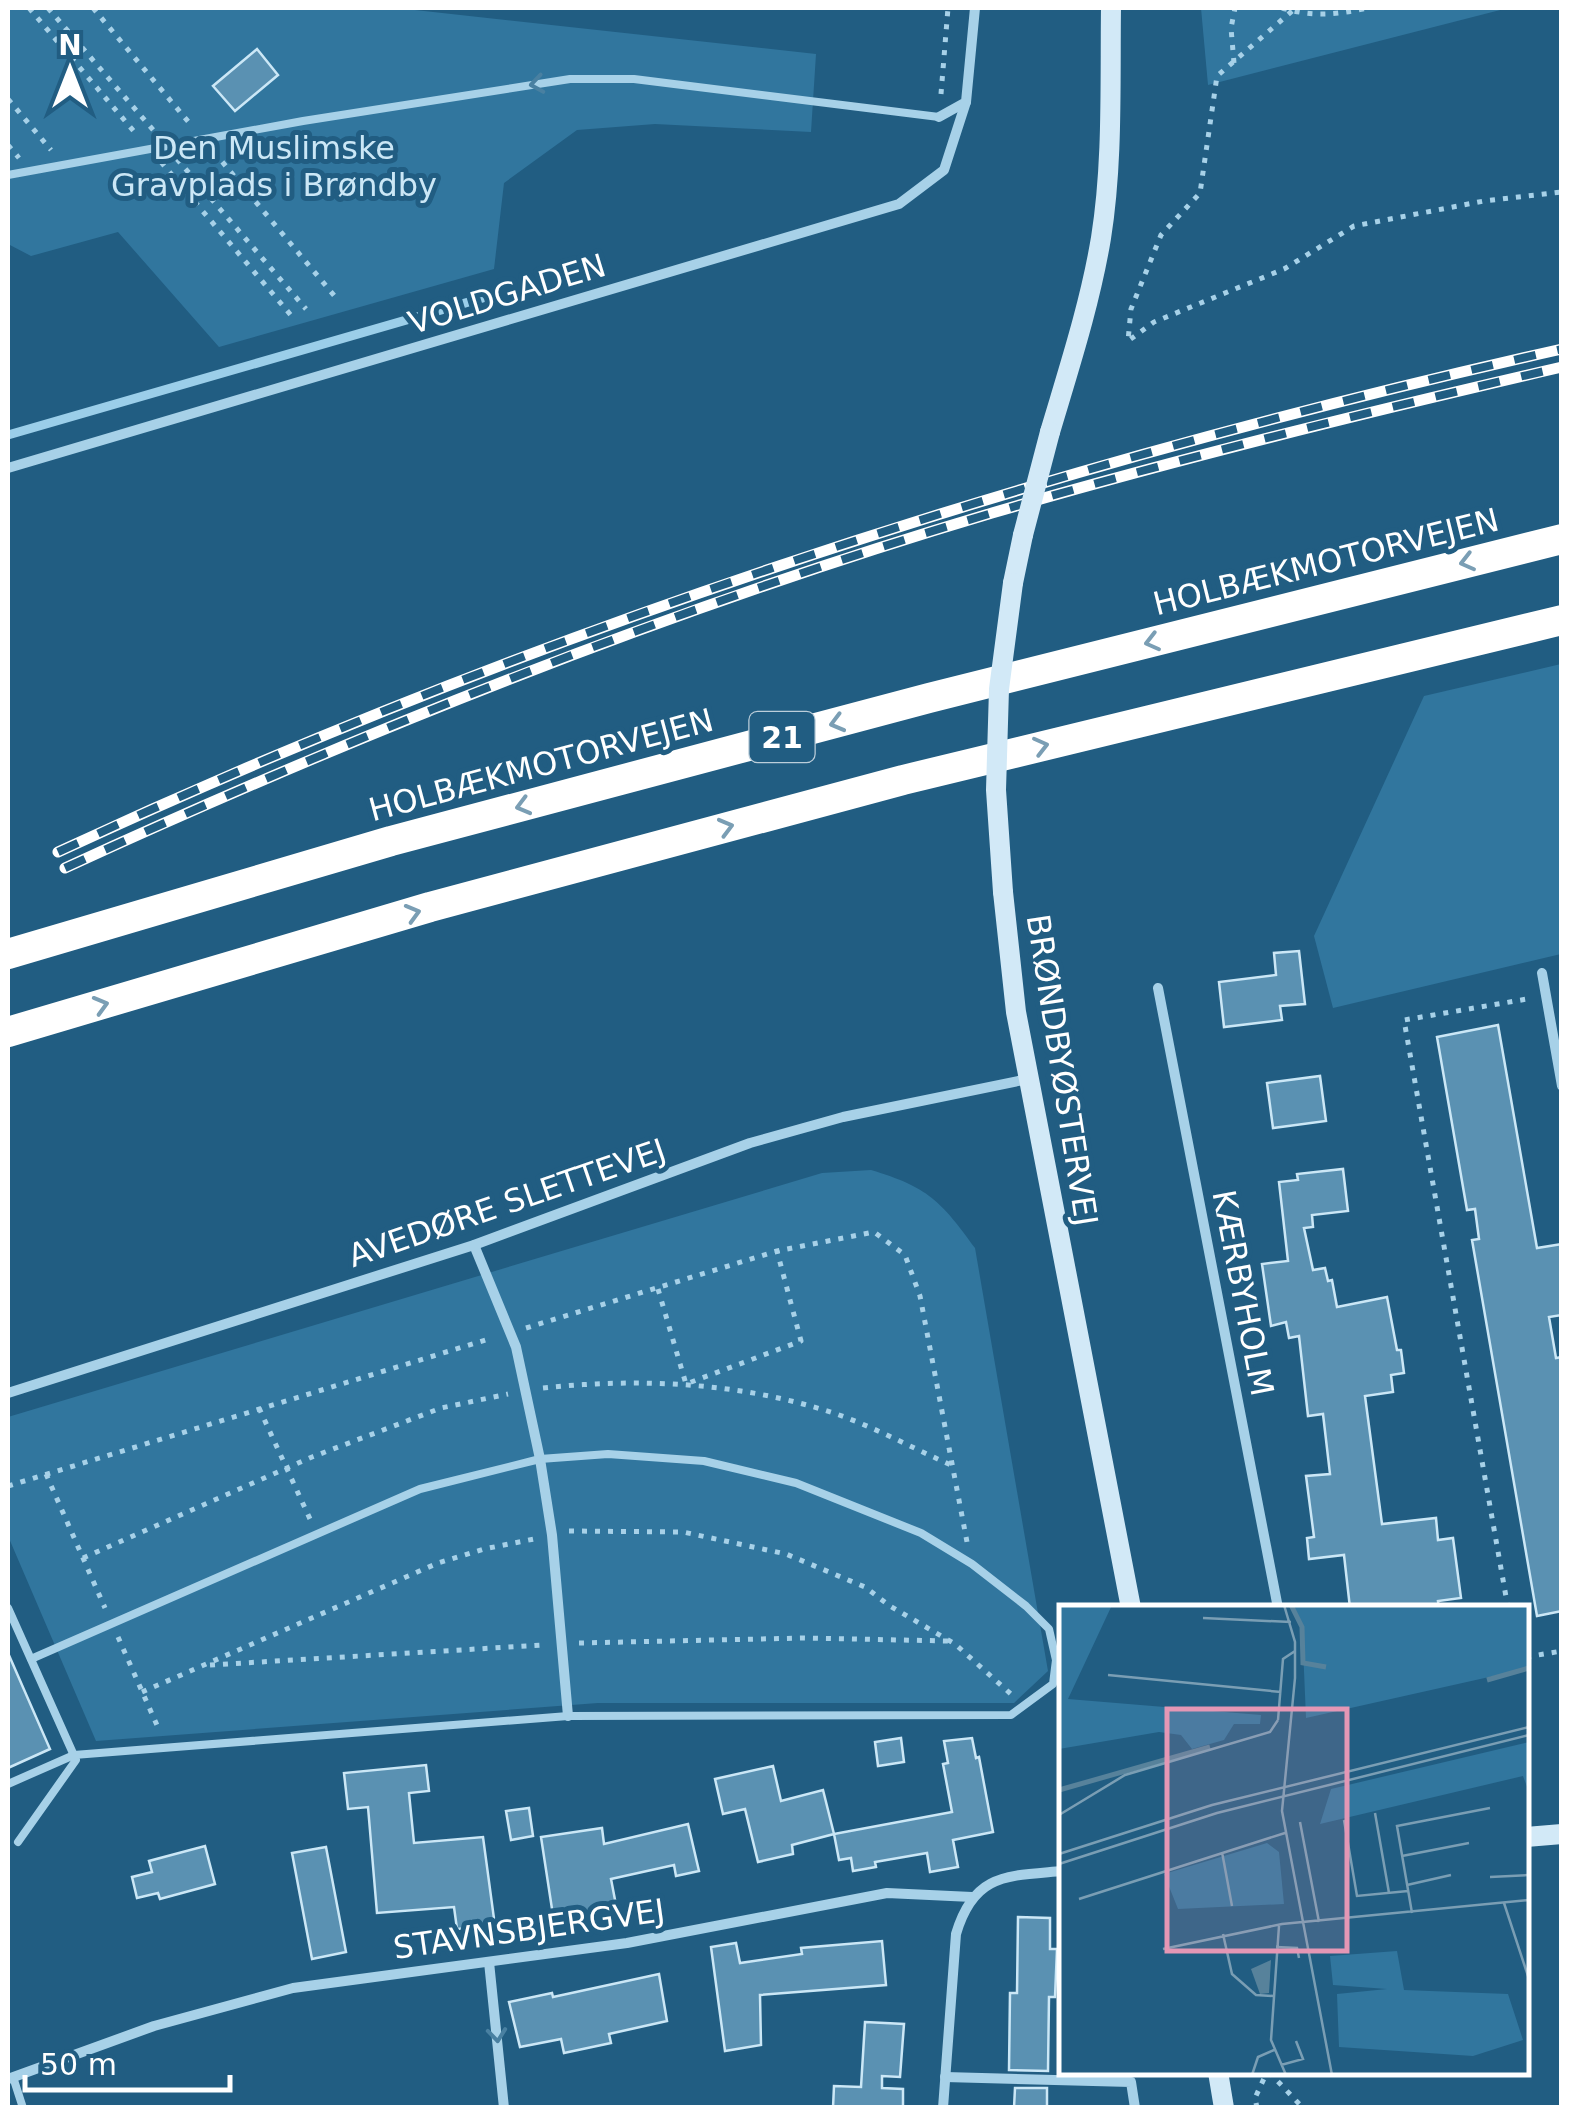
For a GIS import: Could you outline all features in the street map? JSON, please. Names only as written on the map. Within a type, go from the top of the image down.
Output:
[{"type":"highway","name":"HOLBÆKMOTORVEJEN","points":[[8,954],[410,836],[948,694],[1562,539]]},
{"type":"highway","name":"21","points":[[8,1032],[430,907],[903,780],[1562,620]]},
{"type":"street","points":[[940,117],[966,102],[976,8]]},
{"type":"street","name":"BRØNDBYØSTERVEJ","points":[[1112,8],[1108,162],[1101,236],[1085,315],[1050,432],[1013,583],[999,689],[996,790],[1016,1012],[1130,1605]]},
{"type":"street","name":"VOLDGADEN","points":[[8,468],[900,204],[944,170],[966,102]]},
{"type":"street","points":[[1542,973],[1562,1086]]},
{"type":"street","name":"KÆRBYHOLM","points":[[1158,988],[1277,1605]]},
{"type":"street","name":"AVEDØRE SLETTEVEJ","points":[[8,1393],[474,1245],[750,1142],[844,1117],[1028,1079]]},
{"type":"street","points":[[474,1245],[510,1333],[540,1459],[552,1535],[568,1716]]},
{"type":"street","points":[[1529,1838],[1562,1834]]},
{"type":"street","name":"STAVNSBJERGVEJ","points":[[10,2078],[154,2026],[293,1988],[627,1944],[887,1893],[972,1898],[992,1880],[1059,1871]]},
{"type":"street","points":[[943,2108],[956,1934],[972,1898]]},
{"type":"street","points":[[490,1962],[504,2108]]},
{"type":"street","points":[[1218,2075],[1224,2108]]},
{"type":"street","points":[[945,2077],[1131,2082],[1134,2108]]},
{"type":"lane","points":[[8,175],[303,121],[570,79],[634,79],[940,117]]},
{"type":"lane","points":[[8,1784],[74,1755],[568,1716],[1011,1715],[1053,1684],[1056,1660],[1049,1629],[1026,1606],[972,1564],[921,1534],[796,1483],[704,1462],[608,1454],[540,1459],[420,1489],[30,1659]]},
{"type":"lane","points":[[8,1608],[76,1760],[18,1842]]},
{"type":"lane","points":[[10,2078],[24,2108]]},
{"type":"path","points":[[940,117],[948,8]]},
{"type":"path","points":[[1234,63],[1231,28],[1235,8]]},
{"type":"path","points":[[1282,8],[1303,15],[1336,15],[1367,8]]},
{"type":"path","points":[[1292,11],[1217,76],[1200,193],[1161,236],[1131,309],[1128,341],[1154,322],[1284,269],[1354,226],[1484,201],[1562,192]]},
{"type":"path","points":[[8,99],[64,165]]},
{"type":"path","points":[[1507,1605],[1404,1020],[1546,995]]},
{"type":"path","points":[[8,1486],[777,1251],[874,1232],[905,1255],[920,1296],[972,1564]]},
{"type":"path","points":[[686,1384],[801,1341],[777,1251]]},
{"type":"path","points":[[658,1288],[686,1384]]},
{"type":"path","points":[[83,1558],[287,1467],[442,1408],[525,1390],[594,1383],[701,1384],[825,1410],[951,1465]]},
{"type":"path","points":[[259,1408],[316,1534]]},
{"type":"path","points":[[46,1474],[160,1733]]},
{"type":"path","points":[[142,1692],[438,1563],[484,1548],[578,1530],[683,1532],[786,1554],[850,1579],[978,1662],[1024,1706]]},
{"type":"path","points":[[1529,1656],[1562,1651]]},
{"type":"path","points":[[1257,2108],[1256,2098],[1267,2075]]},
{"type":"path","points":[[1271,2075],[1304,2108]]},
{"type":"green space","name":"Den Muslimske Gravplads i Brøndby","points":[[8,8],[397,8],[816,54],[811,132],[655,124],[577,130],[504,183],[494,269],[219,347],[118,232],[31,256],[8,244]]},
{"type":"green space","points":[[1201,8],[1508,8],[1208,85]]},
{"type":"green space","points":[[1561,664],[1561,954],[1333,1008],[1314,936],[1424,696]]},
{"type":"green space","points":[[871,1170],[907,1183],[932,1198],[975,1248],[1048,1671],[1014,1703],[598,1703],[96,1741],[8,1536],[8,1417],[822,1173]]},
{"type":"building","points":[[257,49],[278,75],[235,111],[213,86]]},
{"type":"building","points":[[1299,951],[1305,1004],[1280,1006],[1282,1020],[1224,1027],[1219,982],[1276,975],[1274,953]]},
{"type":"building","points":[[1498,1025],[1537,1248],[1562,1244],[1562,1315],[1549,1317],[1556,1358],[1562,1357],[1562,1611],[1537,1616],[1472,1240],[1479,1239],[1475,1209],[1467,1210],[1437,1037]]},
{"type":"building","points":[[1320,1076],[1326,1121],[1273,1128],[1267,1083]]},
{"type":"building","points":[[1343,1169],[1348,1211],[1312,1215],[1313,1227],[1304,1228],[1313,1270],[1325,1268],[1328,1281],[1332,1280],[1337,1307],[1387,1297],[1397,1350],[1401,1350],[1404,1373],[1391,1375],[1393,1392],[1365,1396],[1382,1524],[1436,1518],[1438,1540],[1453,1538],[1461,1598],[1438,1601],[1439,1605],[1350,1605],[1344,1555],[1309,1559],[1307,1538],[1314,1537],[1306,1476],[1330,1474],[1323,1414],[1308,1416],[1299,1336],[1289,1338],[1286,1322],[1271,1326],[1262,1264],[1288,1261],[1279,1182],[1298,1180],[1297,1174]]},
{"type":"building","points":[[8,1653],[50,1749],[8,1768]]},
{"type":"building","points":[[901,1738],[904,1762],[878,1766],[875,1742]]},
{"type":"building","points":[[972,1738],[993,1832],[953,1840],[958,1867],[930,1872],[927,1853],[875,1862],[876,1867],[853,1871],[851,1858],[839,1860],[834,1834],[952,1812],[943,1764],[948,1763],[944,1741]]},
{"type":"building","points":[[426,1765],[429,1791],[409,1793],[414,1843],[483,1837],[495,1926],[457,1929],[454,1907],[377,1913],[368,1807],[348,1809],[344,1773]]},
{"type":"building","points":[[773,1766],[781,1801],[823,1790],[834,1834],[792,1845],[793,1854],[758,1862],[745,1809],[723,1814],[715,1779]]},
{"type":"building","points":[[529,1808],[533,1836],[511,1840],[506,1811]]},
{"type":"building","points":[[688,1824],[699,1871],[676,1876],[674,1865],[611,1879],[616,1905],[586,1911],[587,1917],[554,1922],[541,1837],[602,1828],[604,1844]]},
{"type":"building","points":[[205,1846],[215,1884],[160,1899],[158,1893],[137,1898],[132,1877],[152,1872],[149,1861]]},
{"type":"building","points":[[326,1847],[346,1952],[312,1959],[292,1853]]},
{"type":"building","points":[[1018,1917],[1050,1918],[1050,1949],[1057,1949],[1055,1997],[1049,1997],[1048,2071],[1009,2070],[1010,1993],[1017,1993]]},
{"type":"building","points":[[882,1941],[886,1985],[760,1995],[761,2045],[725,2051],[711,1947],[736,1943],[740,1963],[802,1954],[801,1948]]},
{"type":"building","points":[[659,1974],[667,2021],[609,2034],[611,2043],[564,2053],[561,2039],[520,2047],[509,2002],[552,1993],[553,1997]]},
{"type":"building","points":[[865,2022],[904,2024],[900,2077],[882,2076],[882,2088],[903,2089],[903,2108],[833,2108],[834,2086],[861,2087]]},
{"type":"building","points":[[1015,2088],[1047,2088],[1047,2108],[1014,2108]]},
{"type":"waterway","points":[[8,435],[510,290]]},
{"type":"railway","points":[[58,852],[423,695],[796,560],[1176,445],[1562,349]]},
{"type":"railway","points":[[65,868],[407,720],[756,589],[992,513],[1134,473],[1562,367]]}]
